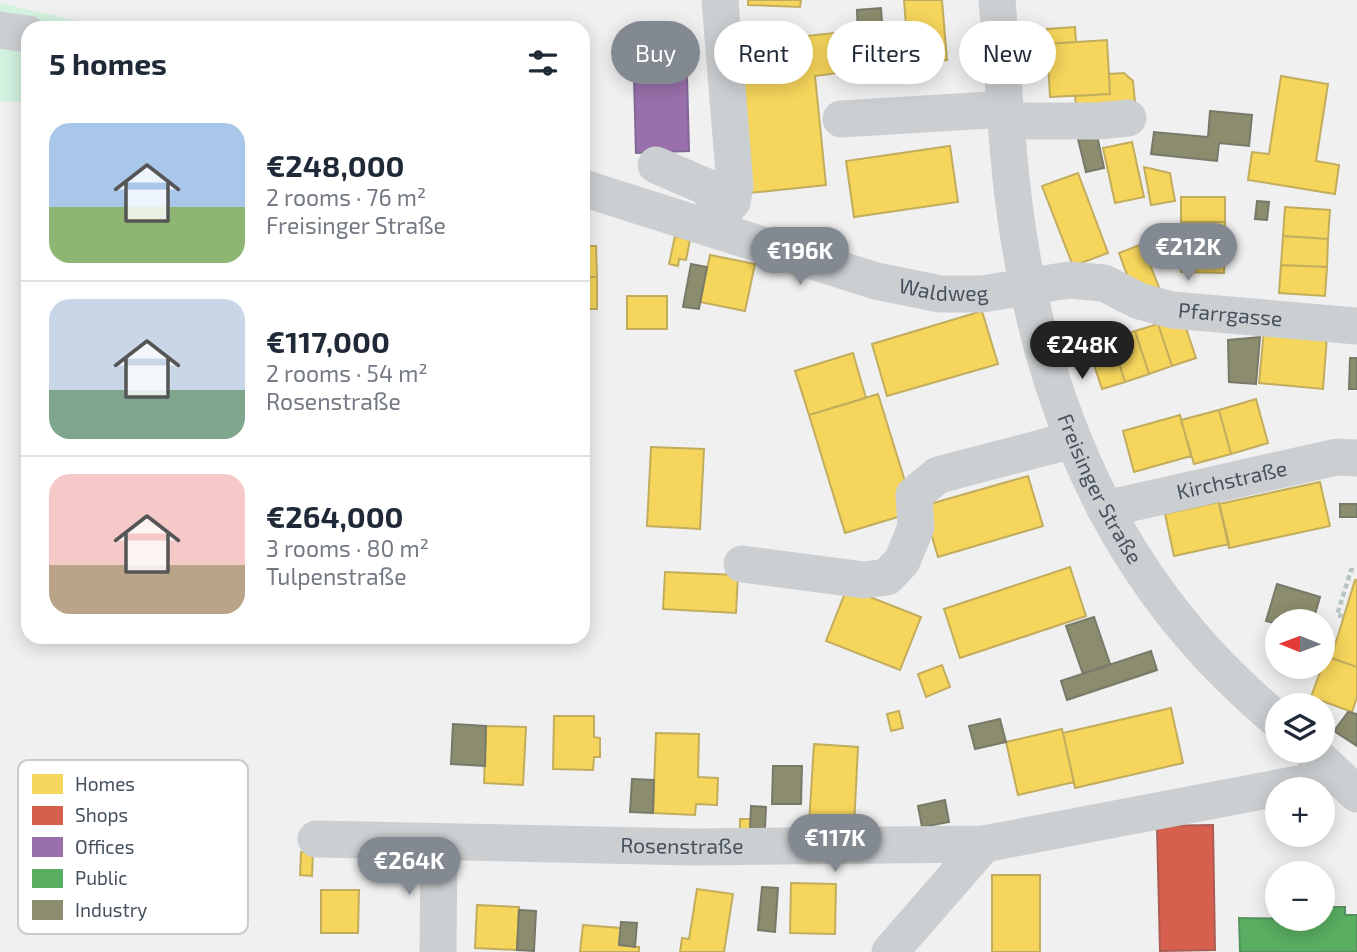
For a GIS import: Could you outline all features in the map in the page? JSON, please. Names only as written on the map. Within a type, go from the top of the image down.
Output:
[{"type":"street","points":[[720,0],[735,186],[725,224]]},
{"type":"street","name":"Freisinger Straße","points":[[997,0],[1017,230],[1038,335],[1072,440],[1105,509],[1167,606],[1191,636],[1265,709]]},
{"type":"street","points":[[0,30],[21,33]]},
{"type":"street","points":[[841,119],[1007,115],[1098,121],[1128,118]]},
{"type":"street","points":[[656,165],[709,188],[725,224]]},
{"type":"street","name":"Waldweg","points":[[590,190],[725,224],[876,281],[940,293],[982,294],[1027,287]]},
{"type":"street","name":"Pfarrgasse","points":[[1027,287],[1069,281],[1104,283],[1139,301],[1172,310],[1357,326]]},
{"type":"street","points":[[742,564],[863,580],[883,579],[902,561],[911,543],[917,522],[914,495],[933,477],[1072,440]]},
{"type":"street","name":"Kirchstraße","points":[[1105,509],[1337,457],[1357,458]]},
{"type":"street","name":"Rosenstraße","points":[[316,839],[693,847],[984,844],[1309,782],[1333,772]]},
{"type":"street","points":[[438,952],[439,842]]},
{"type":"street","points":[[890,952],[984,844]]},
{"type":"path","points":[[1343,616],[1337,615],[1351,569],[1357,571]]},
{"type":"green space","points":[[0,3],[76,21],[21,21],[21,102],[0,102]]},
{"type":"building: Homes","points":[[748,0],[801,0],[800,7],[748,5]]},
{"type":"building: Homes","points":[[904,0],[942,0],[944,21],[906,21]]},
{"type":"building: Homes","points":[[1075,27],[1076,42],[1056,43],[1056,28]]},
{"type":"building: Homes","points":[[827,34],[827,74],[815,76],[826,185],[749,193],[737,84],[813,84],[813,35]]},
{"type":"building: Homes","points":[[1107,40],[1110,94],[1050,97],[1049,84],[1056,84],[1056,43]]},
{"type":"building: Homes","points":[[1124,73],[1133,81],[1135,102],[1077,116],[1075,96],[1110,94],[1109,74]]},
{"type":"building: Homes","points":[[1281,76],[1328,84],[1316,161],[1339,165],[1335,194],[1248,180],[1252,152],[1269,154]]},
{"type":"building: Homes","points":[[1132,142],[1144,197],[1115,203],[1103,148]]},
{"type":"building: Homes","points":[[950,146],[958,202],[854,217],[846,161]]},
{"type":"building: Homes","points":[[1144,167],[1170,173],[1175,201],[1151,205]]},
{"type":"building: Homes","points":[[1078,173],[1108,253],[1073,266],[1042,186]]},
{"type":"building: Homes","points":[[1181,197],[1225,197],[1225,222],[1181,222]]},
{"type":"building: Homes","points":[[1285,207],[1330,210],[1328,239],[1283,236]]},
{"type":"building: Homes","points":[[1181,222],[1225,222],[1225,247],[1181,247]]},
{"type":"building: Homes","points":[[675,236],[690,240],[686,260],[679,259],[678,266],[669,264]]},
{"type":"building: Homes","points":[[1283,236],[1328,239],[1327,267],[1281,265]]},
{"type":"building: Homes","points":[[1142,244],[1160,290],[1130,283],[1119,253]]},
{"type":"building: Homes","points":[[590,246],[596,246],[597,277],[590,277]]},
{"type":"building: Homes","points":[[1181,247],[1225,247],[1224,273],[1181,272]]},
{"type":"building: Homes","points":[[710,255],[755,264],[745,311],[700,302]]},
{"type":"building: Homes","points":[[1281,265],[1327,267],[1325,296],[1279,293]]},
{"type":"building: Homes","points":[[590,277],[597,277],[597,309],[590,309]]},
{"type":"building: Homes","points":[[627,296],[667,296],[667,329],[627,329]]},
{"type":"building: Homes","points":[[982,311],[998,364],[887,396],[872,344]]},
{"type":"building: Homes","points":[[1182,316],[1196,358],[1172,366],[1158,324]]},
{"type":"building: Homes","points":[[1158,324],[1172,366],[1149,374],[1135,331]]},
{"type":"building: Homes","points":[[1264,330],[1327,336],[1323,389],[1259,383]]},
{"type":"building: Homes","points":[[1135,331],[1149,374],[1125,382],[1111,339]]},
{"type":"building: Homes","points":[[1111,339],[1125,382],[1102,389],[1088,347]]},
{"type":"building: Homes","points":[[853,353],[866,398],[809,415],[795,371]]},
{"type":"building: Homes","points":[[878,394],[912,504],[901,516],[845,533],[809,415]]},
{"type":"building: Homes","points":[[1256,399],[1268,443],[1231,454],[1219,410]]},
{"type":"building: Homes","points":[[1219,410],[1231,454],[1194,464],[1181,420]]},
{"type":"building: Homes","points":[[1180,415],[1191,456],[1134,472],[1123,431]]},
{"type":"building: Homes","points":[[651,447],[704,449],[700,529],[647,526]]},
{"type":"building: Homes","points":[[1028,476],[1043,526],[938,557],[923,506]]},
{"type":"building: Homes","points":[[1320,482],[1330,526],[1229,548],[1219,504]]},
{"type":"building: Homes","points":[[1219,502],[1229,544],[1174,556],[1165,514]]},
{"type":"building: Homes","points":[[1070,567],[1086,616],[960,658],[944,609]]},
{"type":"building: Homes","points":[[665,572],[738,575],[736,613],[663,609]]},
{"type":"building: Homes","points":[[1357,580],[1357,667],[1335,659],[1335,645]]},
{"type":"building: Homes","points":[[847,588],[921,617],[900,670],[826,641]]},
{"type":"building: Homes","points":[[1335,659],[1357,667],[1357,697],[1352,712],[1335,706],[1335,693],[1312,693],[1318,679],[1335,679]]},
{"type":"building: Homes","points":[[942,665],[950,687],[926,697],[918,674]]},
{"type":"building: Homes","points":[[1171,708],[1183,763],[1075,788],[1063,733]]},
{"type":"building: Homes","points":[[899,711],[903,728],[891,731],[887,714]]},
{"type":"building: Homes","points":[[554,716],[594,716],[594,737],[600,738],[600,757],[594,757],[593,770],[553,769]]},
{"type":"building: Homes","points":[[486,726],[526,727],[523,785],[484,783]]},
{"type":"building: Homes","points":[[1062,729],[1074,782],[1018,795],[1006,742]]},
{"type":"building: Homes","points":[[656,733],[699,734],[698,777],[718,778],[717,805],[696,804],[695,815],[653,813]]},
{"type":"building: Homes","points":[[814,744],[858,747],[854,826],[809,824]]},
{"type":"building: Homes","points":[[740,819],[751,819],[750,832],[740,832]]},
{"type":"building: Homes","points":[[301,852],[313,852],[312,876],[300,875]]},
{"type":"building: Homes","points":[[992,875],[1040,875],[1040,952],[992,952]]},
{"type":"building: Homes","points":[[791,883],[836,884],[835,934],[790,933]]},
{"type":"building: Homes","points":[[697,889],[733,894],[724,952],[680,952],[682,938],[689,939]]},
{"type":"building: Homes","points":[[321,890],[359,890],[358,933],[321,933]]},
{"type":"building: Homes","points":[[477,905],[519,907],[517,950],[475,948]]},
{"type":"building: Homes","points":[[583,925],[621,928],[619,945],[639,947],[639,952],[580,952]]},
{"type":"building: Shops","points":[[1213,825],[1215,950],[1160,951],[1157,826]]},
{"type":"building: Offices","points":[[634,84],[687,84],[689,151],[636,153]]},
{"type":"building: Public","points":[[1335,907],[1345,907],[1345,915],[1357,915],[1357,952],[1240,952],[1239,918],[1265,918],[1265,931],[1335,931]]},
{"type":"building: Industry","points":[[881,8],[882,21],[857,21],[857,10]]},
{"type":"building: Industry","points":[[1210,111],[1252,115],[1249,146],[1219,143],[1217,161],[1151,154],[1154,132],[1208,137]]},
{"type":"building: Industry","points":[[1097,135],[1104,168],[1086,172],[1078,139]]},
{"type":"building: Industry","points":[[1257,201],[1269,202],[1267,220],[1255,219]]},
{"type":"building: Industry","points":[[691,264],[707,267],[699,309],[683,307]]},
{"type":"building: Industry","points":[[1260,337],[1256,384],[1229,382],[1228,340]]},
{"type":"building: Industry","points":[[1350,358],[1357,358],[1357,389],[1349,389]]},
{"type":"building: Industry","points":[[1340,504],[1357,504],[1357,517],[1340,517]]},
{"type":"building: Industry","points":[[1277,584],[1320,597],[1316,609],[1270,609]]},
{"type":"building: Industry","points":[[1094,617],[1110,664],[1083,674],[1066,626]]},
{"type":"building: Industry","points":[[1151,651],[1157,670],[1067,700],[1061,681]]},
{"type":"building: Industry","points":[[1348,712],[1357,714],[1357,746],[1335,732]]},
{"type":"building: Industry","points":[[1000,719],[1006,742],[975,749],[969,726]]},
{"type":"building: Industry","points":[[453,724],[486,726],[485,766],[451,764]]},
{"type":"building: Industry","points":[[773,766],[802,766],[801,804],[772,804]]},
{"type":"building: Industry","points":[[632,779],[654,780],[653,813],[630,812]]},
{"type":"building: Industry","points":[[945,800],[949,822],[922,827],[918,806]]},
{"type":"building: Industry","points":[[751,806],[766,807],[765,828],[750,828]]},
{"type":"building: Industry","points":[[762,887],[778,888],[775,932],[758,930]]},
{"type":"building: Industry","points":[[519,910],[536,911],[534,951],[517,950]]},
{"type":"building: Industry","points":[[621,922],[637,923],[635,947],[619,945]]}]
